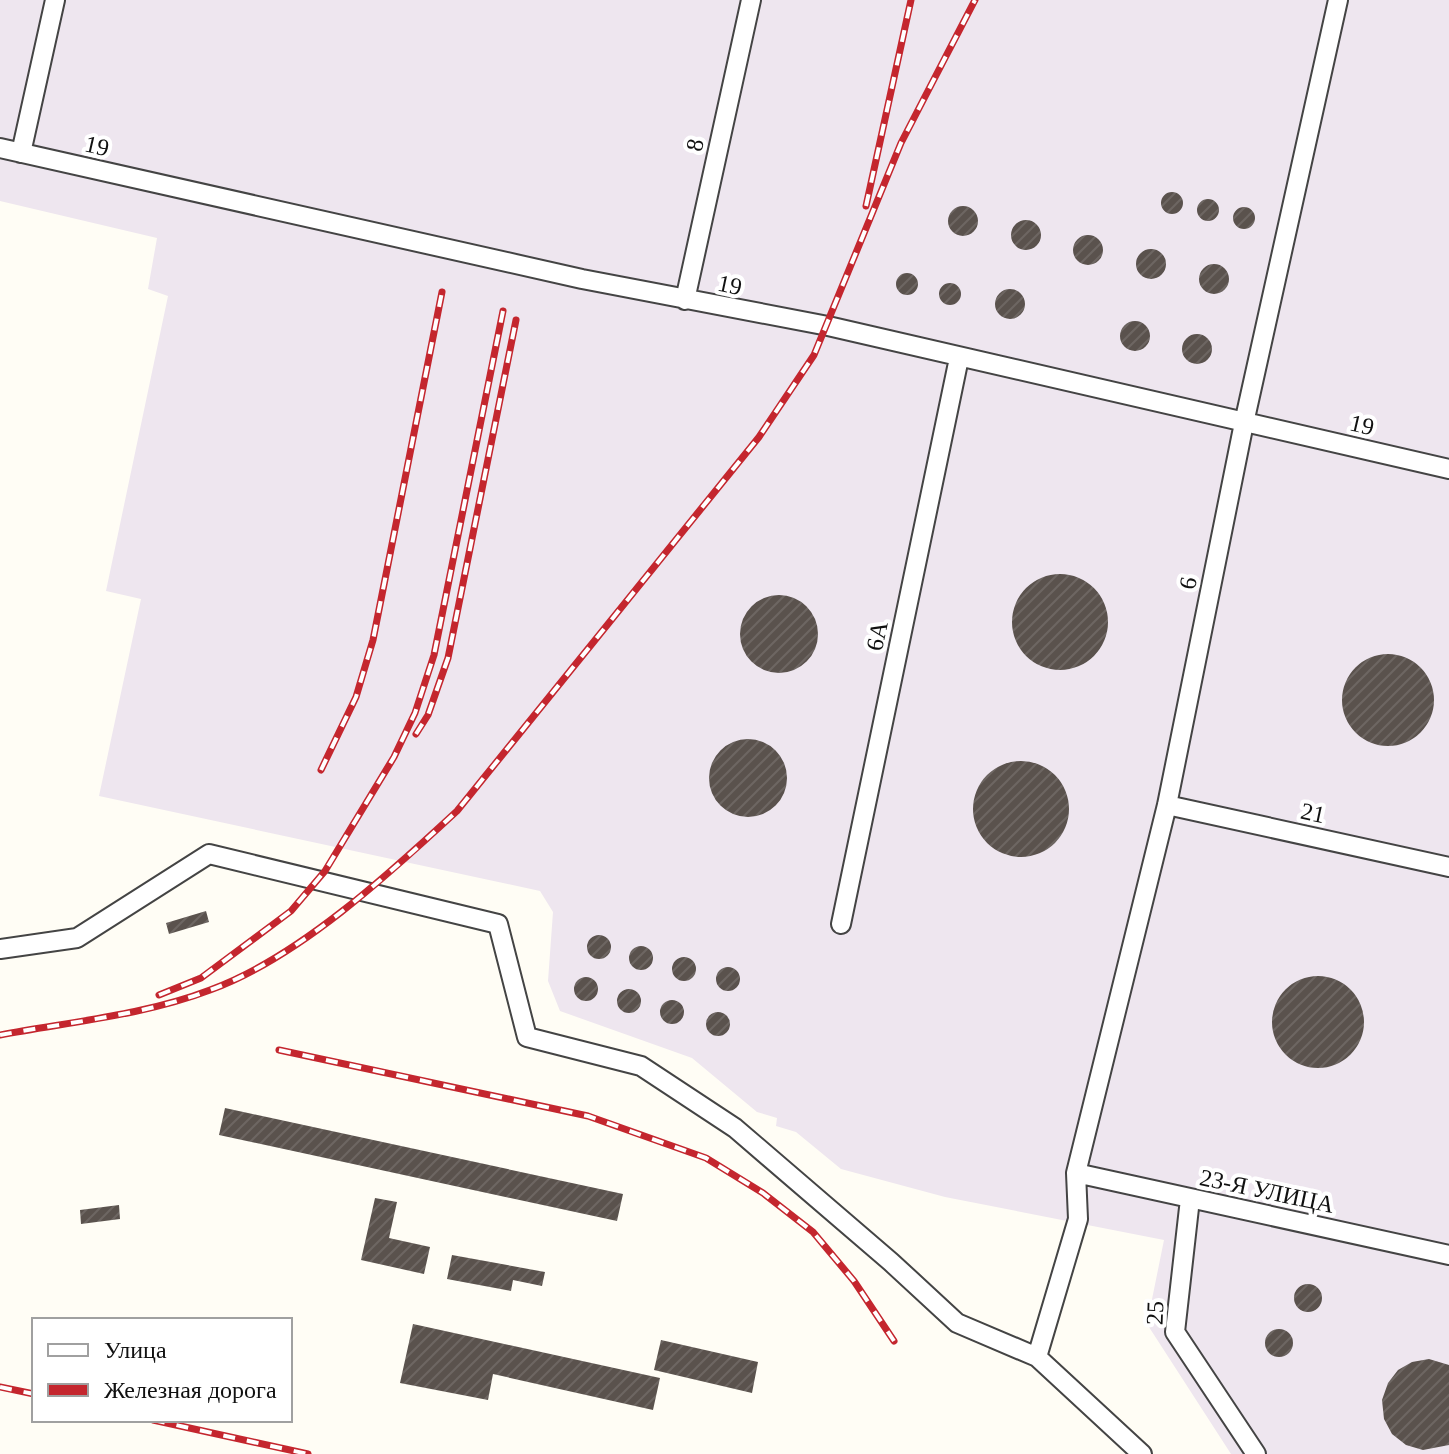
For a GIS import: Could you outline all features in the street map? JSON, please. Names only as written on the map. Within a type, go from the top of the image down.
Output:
[{"type":"street","points":[[21,153],[55,0]]},
{"type":"street","name":"8","points":[[685,300],[751,0]]},
{"type":"street","name":"6","points":[[1037,1357],[1078,1219],[1076,1173],[1167,805],[1244,423],[1338,0]]},
{"type":"street","name":"19","points":[[0,148],[685,300],[828,326],[1449,469]]},
{"type":"street","name":"6A","points":[[841,924],[959,358]]},
{"type":"street","name":"21","points":[[1167,805],[1449,867]]},
{"type":"street","points":[[0,949],[77,938],[209,854],[498,924],[527,1037],[641,1066],[735,1128],[957,1323],[1037,1357],[1142,1454]]},
{"type":"street","name":"23-Я УЛИЦА","points":[[1076,1173],[1449,1255]]},
{"type":"street","name":"25","points":[[1190,1199],[1175,1332],[1256,1454]]},
{"type":"shaded area","points":[[0,0],[1449,0],[1449,1454],[1231,1454],[1147,1324],[1164,1240],[945,1197],[841,1169],[796,1132],[776,1126],[777,1118],[757,1112],[692,1058],[560,1011],[548,981],[553,912],[540,891],[99,796],[141,599],[106,591],[168,296],[148,289],[157,238],[0,201]]},
{"type":"building","points":[[1172,192],[1180,195],[1183,203],[1180,211],[1172,214],[1164,211],[1161,203],[1164,195]]},
{"type":"building","points":[[1208,199],[1216,202],[1219,210],[1216,218],[1208,221],[1200,218],[1197,210],[1200,202]]},
{"type":"building","points":[[963,206],[974,210],[978,221],[974,232],[963,236],[952,232],[948,221],[952,210]]},
{"type":"building","points":[[1244,207],[1252,210],[1255,218],[1252,226],[1244,229],[1236,226],[1233,218],[1236,210]]},
{"type":"building","points":[[1026,220],[1037,224],[1041,235],[1037,246],[1026,250],[1015,246],[1011,235],[1015,224]]},
{"type":"building","points":[[1088,235],[1099,239],[1103,250],[1099,261],[1088,265],[1077,261],[1073,250],[1077,239]]},
{"type":"building","points":[[1151,249],[1162,253],[1166,264],[1162,275],[1151,279],[1140,275],[1136,264],[1140,253]]},
{"type":"building","points":[[1214,264],[1225,268],[1229,279],[1225,290],[1214,294],[1203,290],[1199,279],[1203,268]]},
{"type":"building","points":[[907,273],[915,276],[918,284],[915,292],[907,295],[899,292],[896,284],[899,276]]},
{"type":"building","points":[[950,283],[958,286],[961,294],[958,302],[950,305],[942,302],[939,294],[942,286]]},
{"type":"building","points":[[1010,289],[1021,293],[1025,304],[1021,315],[1010,319],[999,315],[995,304],[999,293]]},
{"type":"building","points":[[1135,321],[1146,325],[1150,336],[1146,347],[1135,351],[1124,347],[1120,336],[1124,325]]},
{"type":"building","points":[[1197,334],[1208,338],[1212,349],[1208,360],[1197,364],[1186,360],[1182,349],[1186,338]]},
{"type":"building","points":[[1060,574],[1078,578],[1094,588],[1104,604],[1108,622],[1104,640],[1094,656],[1078,666],[1060,670],[1042,666],[1026,656],[1016,640],[1012,622],[1016,604],[1026,588],[1042,578]]},
{"type":"building","points":[[779,595],[794,598],[806,607],[815,619],[818,634],[815,649],[806,661],[794,670],[779,673],[764,670],[752,661],[743,649],[740,634],[743,619],[752,607],[764,598]]},
{"type":"building","points":[[1388,654],[1405,658],[1420,668],[1430,683],[1434,700],[1430,717],[1420,732],[1405,742],[1388,746],[1371,742],[1356,732],[1346,717],[1342,700],[1346,683],[1356,668],[1371,658]]},
{"type":"building","points":[[748,739],[763,742],[775,751],[784,763],[787,778],[784,793],[775,805],[763,814],[748,817],[733,814],[721,805],[712,793],[709,778],[712,763],[721,751],[733,742]]},
{"type":"building","points":[[1021,761],[1039,765],[1055,775],[1065,791],[1069,809],[1065,827],[1055,843],[1039,853],[1021,857],[1003,853],[987,843],[977,827],[973,809],[977,791],[987,775],[1003,765]]},
{"type":"building","points":[[206,911],[209,922],[169,934],[166,923]]},
{"type":"building","points":[[599,935],[608,938],[611,947],[608,956],[599,959],[590,956],[587,947],[590,938]]},
{"type":"building","points":[[641,946],[650,949],[653,958],[650,967],[641,970],[632,967],[629,958],[632,949]]},
{"type":"building","points":[[684,957],[693,960],[696,969],[693,978],[684,981],[675,978],[672,969],[675,960]]},
{"type":"building","points":[[728,967],[737,970],[740,979],[737,988],[728,991],[719,988],[716,979],[719,970]]},
{"type":"building","points":[[1318,976],[1335,980],[1350,990],[1360,1005],[1364,1022],[1360,1039],[1350,1054],[1335,1064],[1318,1068],[1301,1064],[1286,1054],[1276,1039],[1272,1022],[1276,1005],[1286,990],[1301,980]]},
{"type":"building","points":[[586,977],[595,980],[598,989],[595,998],[586,1001],[577,998],[574,989],[577,980]]},
{"type":"building","points":[[629,989],[638,992],[641,1001],[638,1010],[629,1013],[620,1010],[617,1001],[620,992]]},
{"type":"building","points":[[672,1000],[681,1003],[684,1012],[681,1021],[672,1024],[663,1021],[660,1012],[663,1003]]},
{"type":"building","points":[[718,1012],[727,1015],[730,1024],[727,1033],[718,1036],[709,1033],[706,1024],[709,1015]]},
{"type":"building","points":[[225,1108],[623,1194],[617,1221],[219,1135]]},
{"type":"building","points":[[375,1198],[397,1202],[389,1238],[430,1247],[424,1274],[361,1260]]},
{"type":"building","points":[[119,1205],[120,1219],[81,1224],[80,1210]]},
{"type":"building","points":[[452,1255],[545,1272],[542,1286],[513,1280],[511,1291],[447,1279]]},
{"type":"building","points":[[1308,1284],[1318,1288],[1322,1298],[1318,1308],[1308,1312],[1298,1308],[1294,1298],[1298,1288]]},
{"type":"building","points":[[413,1324],[660,1378],[653,1410],[493,1374],[488,1400],[400,1383]]},
{"type":"building","points":[[1279,1329],[1289,1333],[1293,1343],[1289,1353],[1279,1357],[1269,1353],[1265,1343],[1269,1333]]},
{"type":"building","points":[[661,1340],[758,1362],[752,1393],[654,1370]]},
{"type":"building","points":[[1429,1359],[1449,1365],[1449,1445],[1423,1450],[1406,1445],[1392,1434],[1384,1419],[1382,1400],[1388,1383],[1398,1370],[1412,1362]]},
{"type":"railway","points":[[866,206],[911,0]]},
{"type":"railway","points":[[0,1035],[159,1006],[243,976],[309,936],[341,912],[457,811],[759,437],[814,355],[901,143],[975,0]]},
{"type":"railway","points":[[321,770],[356,697],[373,640],[442,292]]},
{"type":"railway","points":[[159,995],[201,978],[291,911],[325,871],[394,757],[415,713],[434,655],[503,311]]},
{"type":"railway","points":[[416,734],[428,715],[448,658],[516,320]]},
{"type":"railway","points":[[279,1050],[588,1116],[706,1158],[763,1193],[813,1232],[854,1281],[894,1341]]},
{"type":"railway","points":[[0,1387],[32,1394]]},
{"type":"railway","points":[[162,1422],[308,1454]]}]
